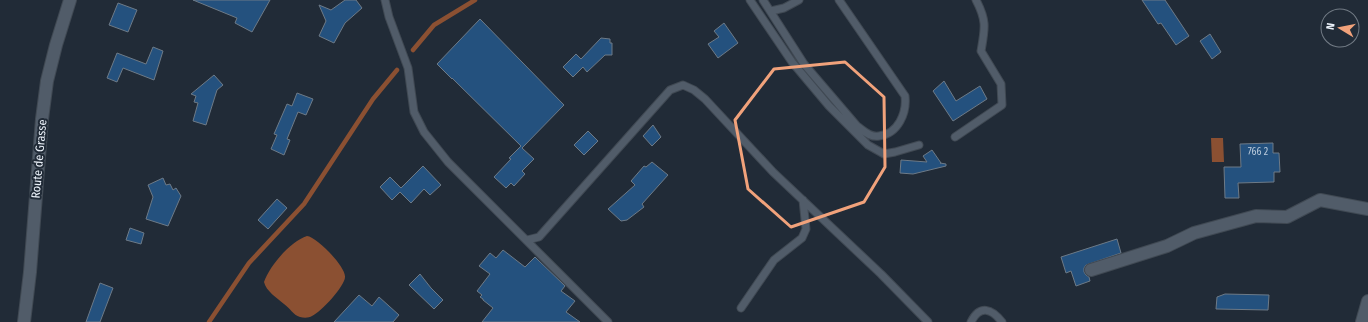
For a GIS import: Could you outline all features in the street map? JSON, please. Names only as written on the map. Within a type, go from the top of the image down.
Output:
[{"type":"street","name":"Route de Grasse","points":[[24,322],[30,272],[42,119],[47,81],[70,0]]},
{"type":"street","points":[[1091,270],[1167,246],[1194,233],[1256,216],[1287,217],[1320,200],[1368,209]]},
{"type":"street","points":[[1362,322],[1368,301]]},
{"type":"lane","points":[[385,0],[389,17],[408,68],[414,112],[424,132],[448,162],[608,322]]},
{"type":"lane","points":[[750,0],[792,62],[829,106],[868,145],[884,154],[919,145]]},
{"type":"lane","points":[[764,0],[804,64],[852,120],[867,134],[878,137],[890,132],[900,123],[904,115],[906,105],[905,96],[839,0]]},
{"type":"lane","points":[[771,11],[784,8],[799,0]]},
{"type":"lane","points":[[955,137],[1002,105],[1001,84],[981,51],[985,26],[982,11],[976,0]]},
{"type":"lane","points":[[527,240],[539,237],[670,90],[684,85],[694,90],[705,99],[773,172],[881,274],[928,322]]},
{"type":"lane","points":[[741,308],[774,260],[802,238],[806,229],[803,200]]},
{"type":"lane","points":[[971,322],[980,311],[988,310],[996,314],[1002,322]]},
{"type":"highlighted area","points":[[845,62],[884,97],[885,167],[864,202],[791,227],[748,189],[735,120],[774,69]]},
{"type":"shaded area","points":[[1211,138],[1223,138],[1224,162],[1212,162]]},
{"type":"shaded area","points":[[307,236],[317,241],[330,253],[341,267],[345,277],[337,292],[326,304],[316,314],[305,318],[293,313],[269,291],[264,282],[271,268],[282,254],[294,243]]},
{"type":"building","points":[[193,0],[270,0],[252,32],[235,23],[237,18]]},
{"type":"building","points":[[345,0],[356,0],[362,8],[345,23],[334,43],[319,36],[326,21],[319,5],[331,10]]},
{"type":"building","points":[[1142,0],[1165,0],[1189,36],[1176,45],[1161,23],[1158,24]]},
{"type":"building","points":[[118,3],[137,10],[128,32],[109,25]]},
{"type":"building","points":[[480,19],[564,105],[522,148],[534,159],[522,171],[525,174],[514,186],[511,183],[506,188],[494,177],[521,146],[437,64]]},
{"type":"building","points":[[724,23],[738,43],[718,58],[708,44],[719,37],[714,31]]},
{"type":"building","points":[[1210,34],[1221,52],[1212,59],[1200,41]]},
{"type":"building","points":[[601,38],[610,39],[610,43],[612,43],[612,55],[605,55],[587,72],[583,67],[573,77],[563,67],[576,54],[581,59]]},
{"type":"building","points":[[153,47],[163,51],[154,80],[123,68],[117,82],[107,78],[117,53],[146,64]]},
{"type":"building","points":[[214,75],[223,85],[217,90],[206,125],[193,121],[198,103],[194,102],[196,96],[191,94]]},
{"type":"building","points":[[944,81],[956,101],[980,86],[987,99],[953,121],[933,91]]},
{"type":"building","points":[[297,93],[313,99],[306,115],[298,112],[287,139],[290,140],[284,155],[271,149],[277,135],[274,134],[287,104],[292,106]]},
{"type":"building","points":[[653,125],[661,137],[652,146],[643,136]]},
{"type":"building","points":[[588,131],[598,141],[584,155],[574,145]]},
{"type":"building","points":[[1273,143],[1273,153],[1279,153],[1280,172],[1274,172],[1274,182],[1238,183],[1239,198],[1225,198],[1224,167],[1241,167],[1240,144]]},
{"type":"building","points":[[932,150],[940,163],[946,164],[946,166],[913,174],[900,173],[901,160],[927,162],[923,156]]},
{"type":"building","points":[[652,162],[668,175],[642,204],[644,207],[627,220],[621,221],[608,209],[635,185],[631,181],[644,166],[646,167]]},
{"type":"building","points":[[423,166],[441,185],[430,195],[424,189],[411,203],[400,192],[392,200],[380,187],[390,177],[401,188]]},
{"type":"building","points":[[163,178],[166,185],[170,184],[173,190],[176,188],[181,196],[168,226],[146,219],[153,197],[148,185]]},
{"type":"building","points":[[277,199],[287,208],[268,229],[258,220]]},
{"type":"building","points":[[130,228],[144,233],[141,244],[126,240]]},
{"type":"building","points":[[1117,239],[1121,253],[1086,265],[1084,272],[1089,277],[1090,281],[1076,286],[1071,271],[1066,273],[1061,257]]},
{"type":"building","points":[[503,250],[525,267],[535,257],[565,286],[561,291],[575,301],[566,312],[580,322],[482,322],[493,308],[480,297],[482,295],[477,291],[490,274],[479,266],[490,253],[496,258]]},
{"type":"building","points":[[420,274],[443,300],[434,309],[409,285]]},
{"type":"building","points":[[100,283],[113,288],[100,322],[86,322]]},
{"type":"building","points":[[1225,294],[1269,295],[1268,310],[1216,309],[1217,297]]},
{"type":"building","points":[[359,295],[372,306],[379,297],[399,315],[393,322],[334,322]]},
{"type":"waterway","points":[[413,50],[434,25],[475,0]]},
{"type":"waterway","points":[[209,322],[249,263],[304,204],[373,99],[397,70]]}]
